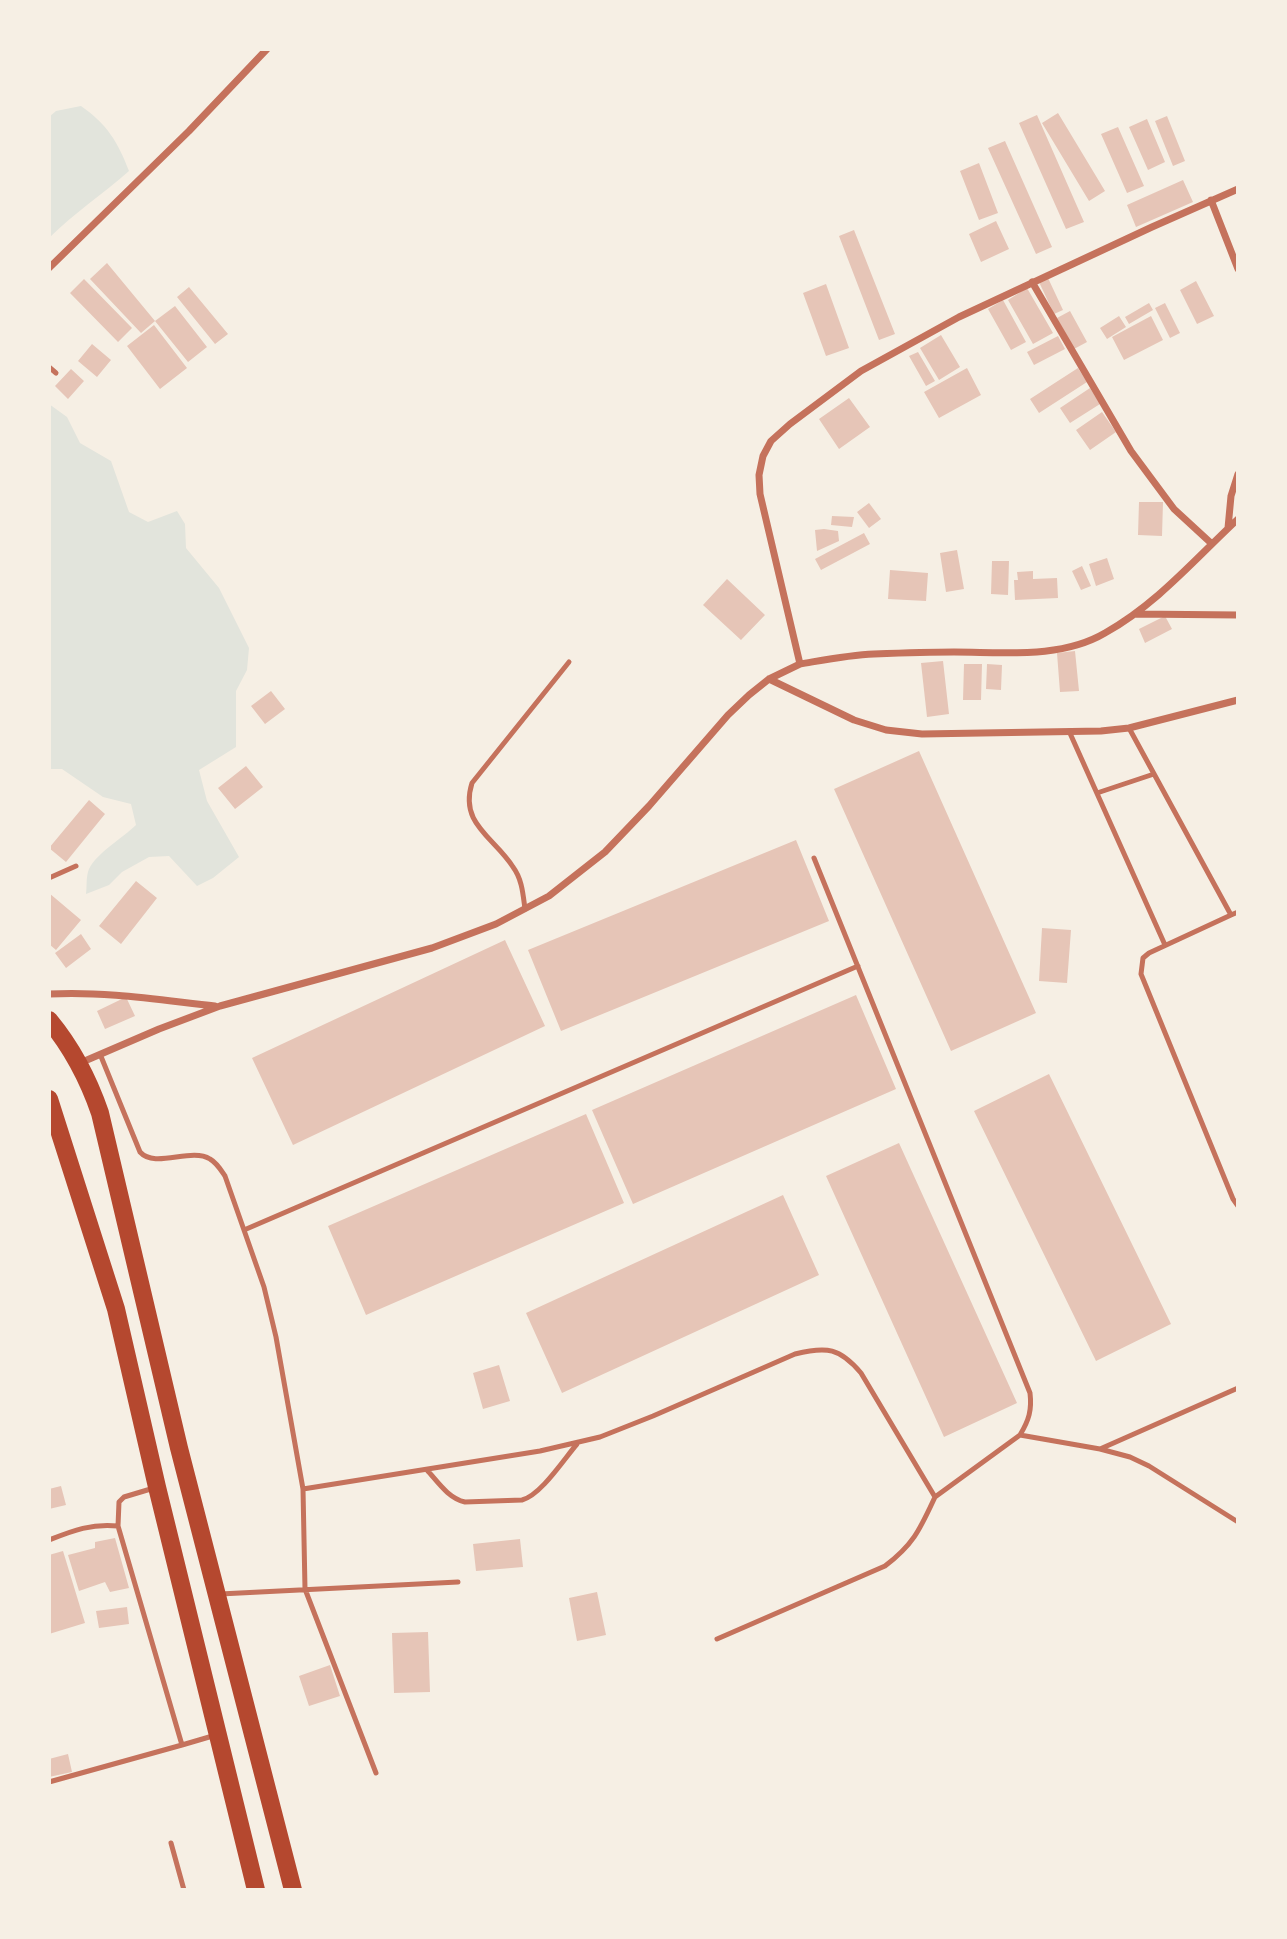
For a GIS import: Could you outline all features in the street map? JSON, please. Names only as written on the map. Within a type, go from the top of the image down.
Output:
[{"type":"highway","points":[[49,1020],[80,1063],[100,1113],[179,1448],[293,1890]]},
{"type":"highway","points":[[49,1099],[116,1309],[256,1890]]},
{"type":"street","points":[[49,268],[190,131],[267,49]]},
{"type":"street","points":[[800,664],[760,494],[763,456],[771,441],[861,371],[959,317],[1238,189]]},
{"type":"street","points":[[1211,200],[1238,269]]},
{"type":"street","points":[[1032,282],[1130,451],[1174,509],[1212,544]]},
{"type":"street","points":[[1227,529],[1231,496],[1238,474]]},
{"type":"street","points":[[80,1063],[220,1006],[432,948],[496,924],[549,896],[606,852],[728,715],[769,679],[800,664],[869,654],[1024,652],[1081,644],[1105,634],[1134,614],[1185,573],[1238,519]]},
{"type":"street","points":[[1134,614],[1238,615]]},
{"type":"street","points":[[769,679],[854,720],[886,730],[922,734],[1129,728],[1238,700]]},
{"type":"street","points":[[49,994],[116,995],[220,1006]]},
{"type":"lane","points":[[49,367],[56,373]]},
{"type":"lane","points":[[525,909],[518,875],[512,864],[481,831],[468,805],[468,794],[472,783],[569,662]]},
{"type":"lane","points":[[1129,728],[1231,915]]},
{"type":"lane","points":[[1069,731],[1165,945]]},
{"type":"lane","points":[[1097,793],[1154,774]]},
{"type":"lane","points":[[717,1639],[884,1566],[901,1554],[917,1535],[935,1497],[1020,1435],[1028,1423],[1031,1408],[1030,1393],[814,858]]},
{"type":"lane","points":[[49,878],[76,866]]},
{"type":"lane","points":[[1238,912],[1149,953],[1143,958],[1141,974],[1238,1206]]},
{"type":"lane","points":[[244,1230],[858,966]]},
{"type":"lane","points":[[100,1054],[144,1156],[208,1157],[225,1176],[264,1287],[276,1337],[303,1489],[305,1589],[376,1773]]},
{"type":"lane","points":[[303,1489],[576,1444],[653,1416],[796,1353],[815,1349],[831,1350],[848,1357],[861,1373],[935,1497]]},
{"type":"lane","points":[[1100,1449],[1238,1388]]},
{"type":"lane","points":[[1020,1435],[1130,1457],[1238,1521]]},
{"type":"lane","points":[[427,1469],[451,1497],[457,1500],[522,1500],[531,1497],[576,1444]]},
{"type":"lane","points":[[157,1487],[121,1499],[118,1526],[182,1745]]},
{"type":"lane","points":[[49,1540],[89,1526],[118,1526]]},
{"type":"lane","points":[[217,1595],[458,1582]]},
{"type":"lane","points":[[49,1782],[217,1734]]},
{"type":"lane","points":[[171,1843],[184,1890]]},
{"type":"shaded area","points":[[81,106],[111,134],[129,171],[49,238],[49,117],[56,111]]},
{"type":"shaded area","points":[[49,404],[67,417],[80,443],[111,461],[129,512],[148,522],[177,511],[185,524],[186,548],[219,588],[249,648],[247,670],[236,691],[236,747],[199,770],[207,801],[239,857],[213,878],[197,886],[169,856],[149,857],[122,872],[109,885],[86,894],[87,875],[91,866],[102,853],[136,825],[131,804],[103,797],[62,769],[49,769]]},
{"type":"building","points":[[1058,113],[1105,191],[1089,201],[1042,123]]},
{"type":"building","points":[[1037,115],[1084,222],[1066,229],[1019,123]]},
{"type":"building","points":[[1167,116],[1185,161],[1173,166],[1155,121]]},
{"type":"building","points":[[1147,119],[1165,162],[1148,170],[1129,127]]},
{"type":"building","points":[[1118,127],[1144,186],[1127,193],[1101,134]]},
{"type":"building","points":[[1005,141],[1052,247],[1036,254],[988,148]]},
{"type":"building","points":[[979,163],[998,213],[979,220],[960,171]]},
{"type":"building","points":[[1183,180],[1193,202],[1136,227],[1127,205]]},
{"type":"building","points":[[996,221],[1009,249],[981,262],[969,234]]},
{"type":"building","points":[[854,230],[895,334],[879,340],[839,236]]},
{"type":"building","points":[[107,263],[155,321],[141,333],[90,279]]},
{"type":"building","points":[[1048,278],[1063,310],[1054,314],[1039,282]]},
{"type":"building","points":[[84,279],[132,328],[118,342],[70,293]]},
{"type":"building","points":[[1196,281],[1214,316],[1197,324],[1180,290]]},
{"type":"building","points":[[826,284],[849,348],[826,356],[803,293]]},
{"type":"building","points":[[189,287],[228,334],[215,344],[177,297]]},
{"type":"building","points":[[1027,288],[1053,333],[1033,344],[1008,300]]},
{"type":"building","points":[[1003,300],[1026,342],[1011,350],[988,309]]},
{"type":"building","points":[[1149,303],[1153,310],[1129,324],[1125,317]]},
{"type":"building","points":[[1165,303],[1180,333],[1170,338],[1155,308]]},
{"type":"building","points":[[175,306],[207,347],[188,362],[155,321]]},
{"type":"building","points":[[1070,311],[1087,342],[1074,349],[1057,318]]},
{"type":"building","points":[[1119,316],[1126,327],[1107,339],[1100,328]]},
{"type":"building","points":[[1151,316],[1163,340],[1124,360],[1112,337]]},
{"type":"building","points":[[154,325],[187,368],[160,389],[127,346]]},
{"type":"building","points":[[941,335],[960,367],[939,380],[920,348]]},
{"type":"building","points":[[1058,336],[1065,349],[1034,365],[1027,352]]},
{"type":"building","points":[[92,344],[111,360],[97,377],[78,361]]},
{"type":"building","points":[[918,352],[935,381],[926,386],[909,356]]},
{"type":"building","points":[[967,368],[981,395],[939,418],[924,392]]},
{"type":"building","points":[[1078,368],[1087,382],[1039,413],[1030,399]]},
{"type":"building","points":[[71,369],[84,381],[68,399],[55,386]]},
{"type":"building","points":[[1090,388],[1100,404],[1070,423],[1060,408]]},
{"type":"building","points":[[849,398],[870,427],[839,449],[819,419]]},
{"type":"building","points":[[1102,412],[1116,432],[1090,450],[1076,430]]},
{"type":"building","points":[[1139,502],[1163,502],[1162,536],[1138,535]]},
{"type":"building","points":[[869,503],[881,519],[869,528],[857,512]]},
{"type":"building","points":[[832,516],[854,517],[852,527],[831,525]]},
{"type":"building","points":[[815,530],[838,531],[839,541],[817,551]]},
{"type":"building","points":[[864,533],[870,544],[821,570],[815,559]]},
{"type":"building","points":[[957,550],[964,589],[946,592],[940,553]]},
{"type":"building","points":[[1107,558],[1114,579],[1096,586],[1089,564]]},
{"type":"building","points":[[992,561],[1009,561],[1008,595],[991,594]]},
{"type":"building","points":[[1082,566],[1091,586],[1081,590],[1072,571]]},
{"type":"building","points":[[890,570],[928,573],[926,601],[888,599]]},
{"type":"building","points":[[1033,571],[1033,579],[1057,578],[1058,598],[1015,600],[1014,580],[1018,580],[1017,572]]},
{"type":"building","points":[[727,579],[765,615],[741,640],[703,605]]},
{"type":"building","points":[[1165,616],[1172,629],[1145,643],[1139,629]]},
{"type":"building","points":[[1075,651],[1079,691],[1060,692],[1057,653]]},
{"type":"building","points":[[943,661],[949,714],[927,717],[921,663]]},
{"type":"building","points":[[964,664],[982,664],[981,700],[963,700]]},
{"type":"building","points":[[987,664],[1002,665],[1001,690],[986,689]]},
{"type":"building","points":[[271,691],[285,709],[265,724],[251,706]]},
{"type":"building","points":[[919,751],[1036,1013],[951,1051],[834,789]]},
{"type":"building","points":[[246,766],[263,787],[235,809],[218,788]]},
{"type":"building","points":[[89,800],[105,814],[66,862],[49,848]]},
{"type":"building","points":[[796,840],[829,921],[561,1031],[528,950]]},
{"type":"building","points":[[136,881],[157,898],[121,944],[99,926]]},
{"type":"building","points":[[49,893],[81,920],[56,950],[49,944]]},
{"type":"building","points":[[1042,928],[1071,930],[1067,983],[1039,981]]},
{"type":"building","points":[[81,934],[91,949],[66,968],[55,953]]},
{"type":"building","points":[[505,940],[545,1026],[293,1145],[252,1058]]},
{"type":"building","points":[[856,995],[896,1089],[633,1204],[592,1110]]},
{"type":"building","points":[[126,997],[135,1016],[105,1029],[97,1011]]},
{"type":"building","points":[[1049,1074],[1171,1324],[1096,1361],[974,1111]]},
{"type":"building","points":[[586,1114],[624,1203],[366,1315],[328,1226]]},
{"type":"building","points":[[899,1143],[1017,1403],[944,1437],[826,1176]]},
{"type":"building","points":[[783,1195],[819,1275],[562,1393],[526,1313]]},
{"type":"building","points":[[499,1365],[510,1401],[483,1409],[473,1373]]},
{"type":"building","points":[[61,1486],[66,1505],[49,1509],[49,1489]]},
{"type":"building","points":[[115,1538],[129,1588],[110,1592],[105,1582],[79,1591],[68,1555],[95,1548],[95,1542]]},
{"type":"building","points":[[520,1539],[523,1567],[476,1571],[473,1544]]},
{"type":"building","points":[[63,1551],[85,1623],[49,1634],[49,1555]]},
{"type":"building","points":[[597,1592],[606,1635],[577,1641],[569,1598]]},
{"type":"building","points":[[127,1607],[129,1624],[99,1628],[96,1611]]},
{"type":"building","points":[[428,1632],[430,1692],[394,1693],[392,1633]]},
{"type":"building","points":[[330,1665],[340,1696],[309,1706],[299,1676]]},
{"type":"building","points":[[68,1754],[72,1772],[49,1777],[49,1759]]}]
